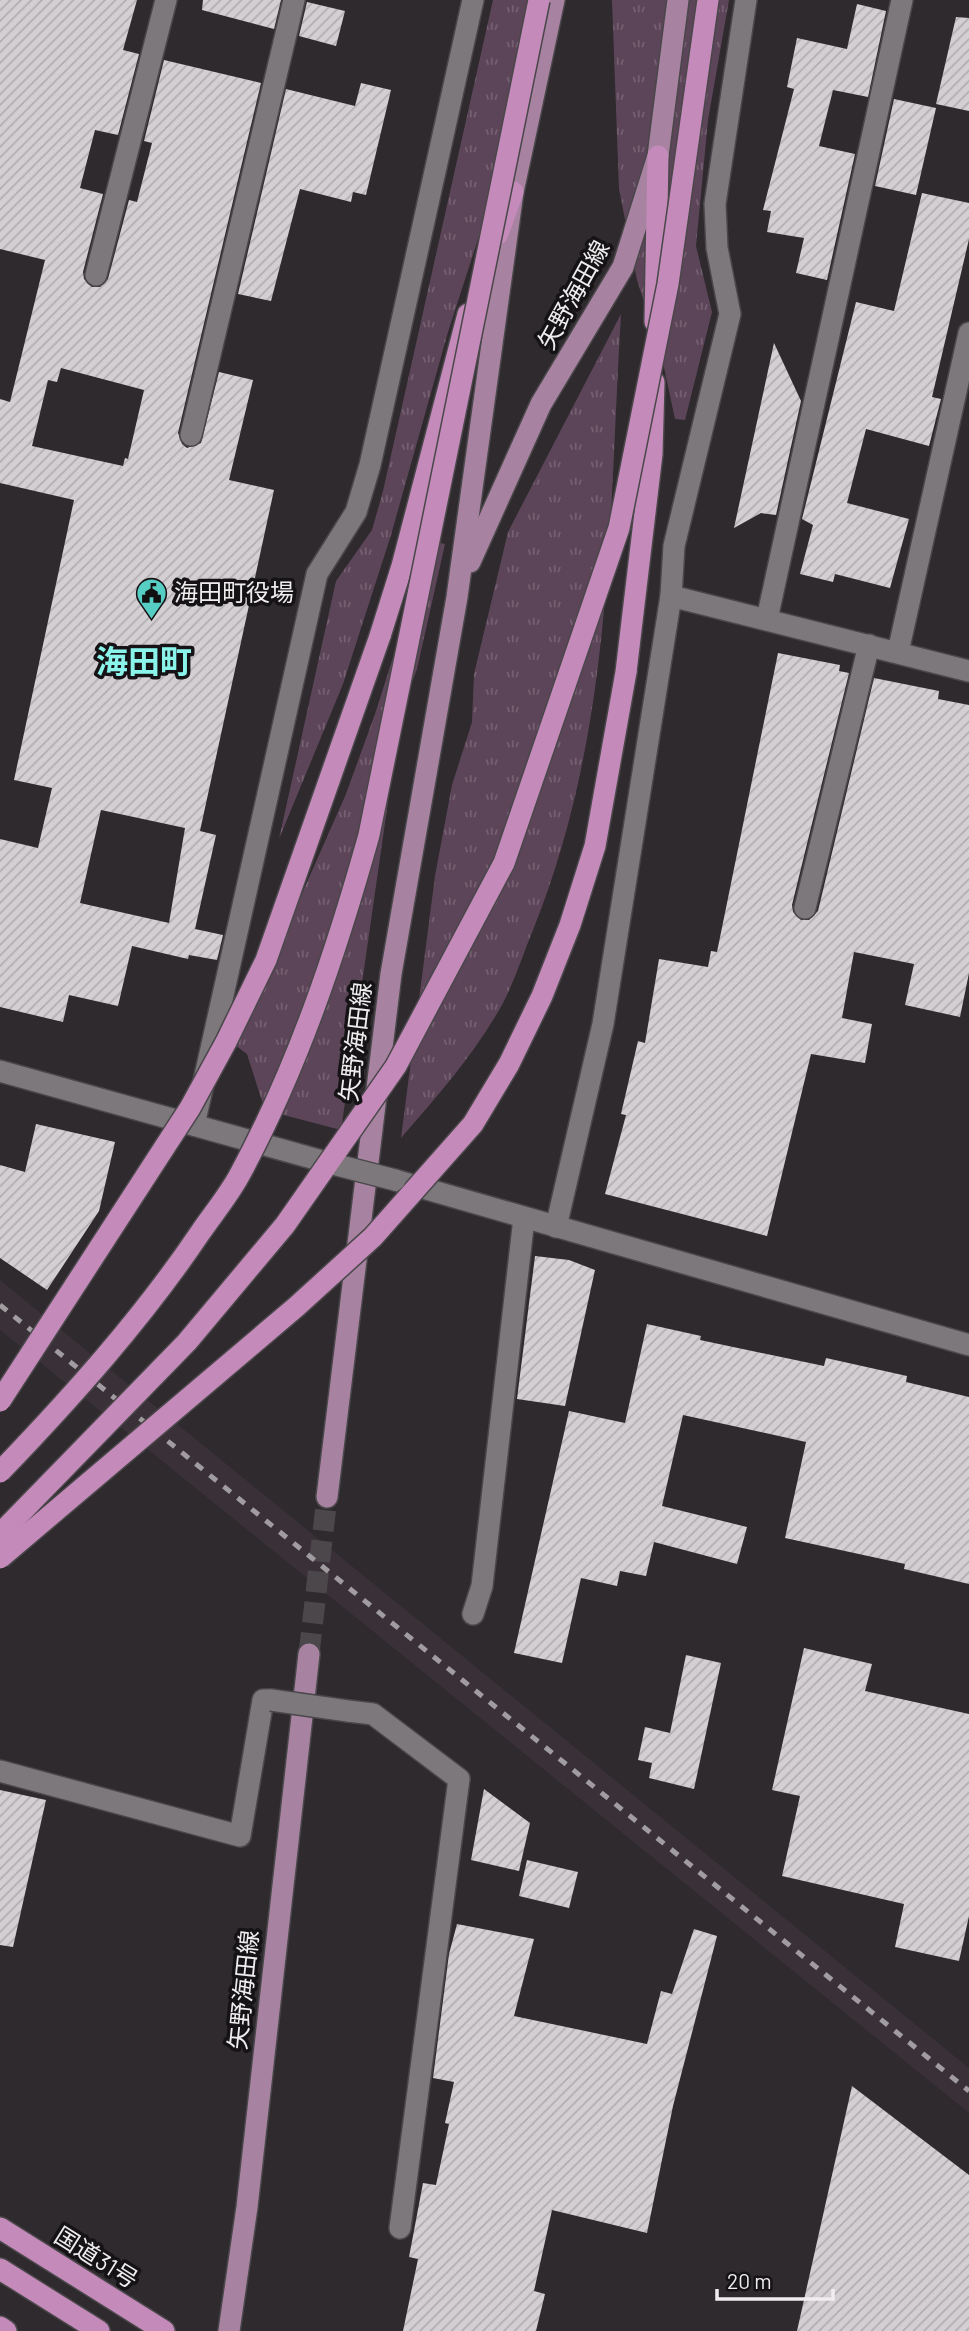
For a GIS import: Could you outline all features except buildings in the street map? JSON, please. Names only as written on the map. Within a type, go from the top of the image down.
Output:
[{"type":"highway","points":[[0,1472],[51,1419],[167,1282],[238,1178],[292,1067],[348,910],[369,835],[539,0]]},
{"type":"highway","points":[[0,1534],[187,1342],[285,1225],[396,1066],[463,945],[504,863],[619,528],[668,284],[708,0]]},
{"type":"highway","points":[[0,1558],[296,1307],[373,1237],[473,1124],[509,1064],[542,996],[570,925],[595,846],[626,672],[652,454],[658,156]]},
{"type":"highway","points":[[0,1401],[190,1108],[266,960],[380,636],[402,566],[460,337],[513,192]]},
{"type":"highway","name":"国道31号","points":[[0,2228],[164,2331]]},
{"type":"highway","points":[[0,2269],[99,2331]]},
{"type":"highway","points":[[0,2327],[6,2331]]},
{"type":"main road","name":"矢野海田線","points":[[327,1497],[391,974],[457,597],[513,192],[554,0]]},
{"type":"main road","name":"矢野海田線","points":[[457,597],[476,547],[541,404],[623,267],[658,156],[678,0]]},
{"type":"main road","name":"矢野海田線","points":[[229,2331],[247,2207],[309,1654]]},
{"type":"street","points":[[96,275],[166,0]]},
{"type":"street","points":[[191,435],[294,0]]},
{"type":"street","points":[[194,1125],[317,574],[356,512],[370,466],[473,0]]},
{"type":"street","points":[[556,1227],[603,1024],[671,596],[674,546],[730,313],[718,247],[715,204],[746,0]]},
{"type":"street","points":[[767,619],[902,0]]},
{"type":"street","points":[[898,652],[969,333]]},
{"type":"street","points":[[671,596],[969,671]]},
{"type":"street","points":[[805,908],[869,645]]},
{"type":"street","points":[[0,1071],[395,1180],[969,1345]]},
{"type":"street","points":[[473,1614],[482,1586],[524,1218]]},
{"type":"street","points":[[0,1771],[240,1836],[263,1700],[271,1700],[373,1714],[459,1779],[400,2228]]},
{"type":"shaded area","points":[[0,1280],[969,2068],[969,2113],[0,1330]]},
{"type":"green space","points":[[493,0],[528,0],[493,193],[448,332],[391,535],[343,684],[279,839],[336,581],[372,530],[383,491]]},
{"type":"green space","points":[[612,0],[729,0],[708,120],[696,246],[712,312],[685,420],[675,419],[662,358],[637,280],[619,189]]},
{"type":"green space","points":[[621,314],[609,549],[602,626],[593,702],[579,778],[560,854],[503,1003],[468,1057],[401,1138],[435,876],[452,785],[472,722],[474,674],[508,532]]},
{"type":"green space","points":[[430,541],[445,544],[417,669],[391,738],[392,774],[341,1130],[280,1114],[263,1104],[247,1054],[235,1045],[346,794],[375,714]]},
{"type":"tunnel","points":[[309,1654],[327,1497]]},
{"type":"railway","points":[[0,1305],[969,2091]]},
{"type":"place","name":"海田町役場","points":[[151,620]]},
{"type":"district","name":"海田町","points":[[144,662]]}]
